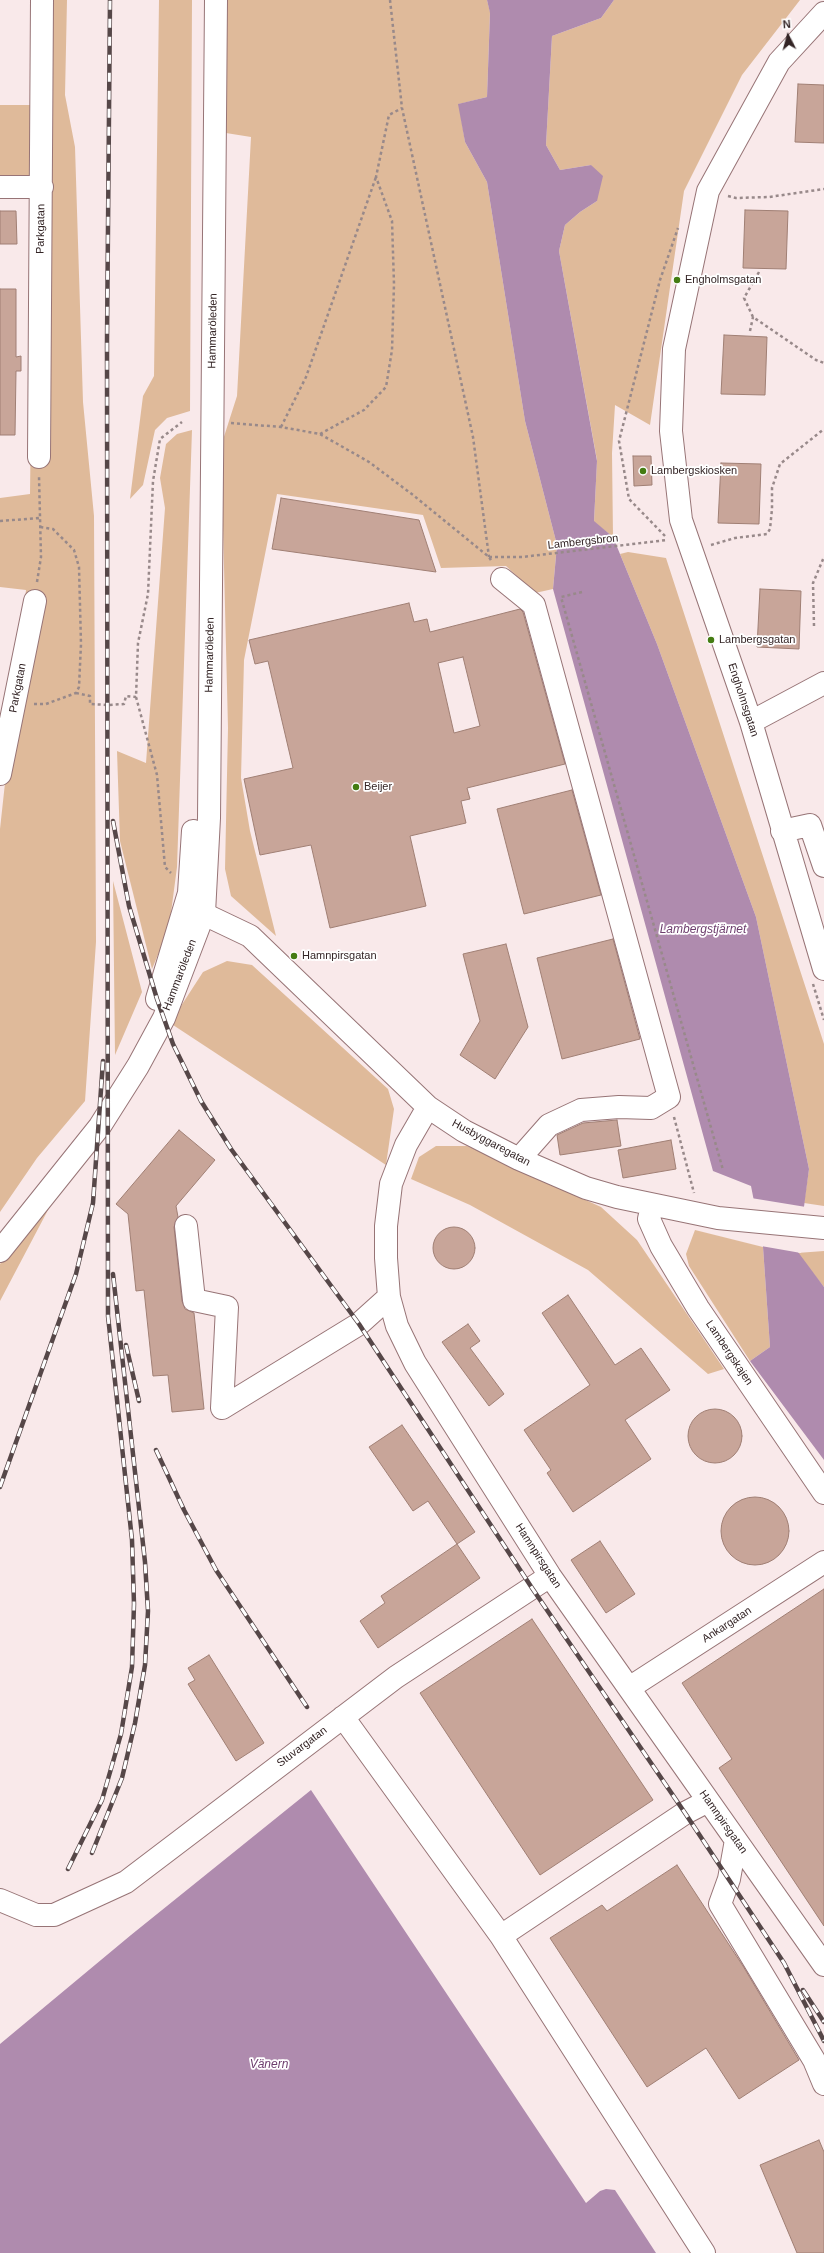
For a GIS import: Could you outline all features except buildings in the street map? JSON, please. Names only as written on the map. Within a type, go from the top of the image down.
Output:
[{"type":"street","name":"Parkgatan","points":[[39,457],[42,187],[42,0]]},
{"type":"street","name":"Hammaröleden","points":[[0,1231],[99,1107],[108,1088],[136,1046],[157,999],[193,904],[201,422],[203,0]]},
{"type":"street","name":"Hammaröleden","points":[[0,1251],[100,1126],[138,1066],[164,1018],[193,904],[209,818],[216,0]]},
{"type":"street","name":"Engholmsgatan","points":[[818,976],[782,831],[751,722],[681,520],[671,431],[674,349],[708,191],[779,62],[824,13]]},
{"type":"street","points":[[0,187],[42,187]]},
{"type":"street","points":[[502,579],[534,605],[669,1097],[651,1108],[619,1107],[581,1110],[549,1125],[519,1159]]},
{"type":"street","name":"Parkgatan","points":[[0,774],[35,601]]},
{"type":"street","points":[[751,722],[824,683]]},
{"type":"street","points":[[782,831],[817,820],[824,866]]},
{"type":"street","name":"Husbyggaregatan","points":[[193,904],[250,936],[428,1107],[464,1131],[519,1159],[586,1188],[652,1206],[718,1218],[824,1228]]},
{"type":"street","name":"Hamnpirsgatan","points":[[428,1107],[406,1145],[391,1184],[386,1242],[389,1297],[396,1326],[414,1363],[550,1576],[824,1965]]},
{"type":"street","name":"Lambergskajen","points":[[652,1206],[648,1219],[661,1246],[698,1308],[824,1493]]},
{"type":"street","points":[[186,1226],[194,1300],[228,1307],[222,1408],[359,1324],[389,1297]]},
{"type":"street","name":"Ankargatan","points":[[629,1688],[824,1562]]},
{"type":"street","name":"Stuvargatan","points":[[0,1900],[36,1915],[54,1915],[126,1882],[396,1677],[550,1576]]},
{"type":"street","points":[[343,1717],[501,1936],[704,2253]]},
{"type":"street","points":[[501,1936],[685,1813],[708,1801]]},
{"type":"street","points":[[736,1840],[729,1879],[720,1904],[814,2060],[824,2084]]},
{"type":"path","points":[[390,0],[402,108],[473,437],[488,557]]},
{"type":"path","points":[[281,427],[306,377],[376,177],[389,115],[402,108]]},
{"type":"path","points":[[320,434],[364,410],[386,387],[392,350],[394,284],[392,221],[376,177]]},
{"type":"path","points":[[708,191],[736,198],[755,198],[824,188]]},
{"type":"path","name":"Lambergsbron","points":[[488,557],[522,557],[669,540],[629,499],[619,441],[660,280],[680,223]]},
{"type":"path","points":[[759,272],[744,298],[753,317],[816,360],[824,363]]},
{"type":"path","points":[[750,331],[753,317]]},
{"type":"path","points":[[182,422],[160,439],[154,481],[148,594],[138,643],[136,697],[157,775],[165,867],[193,904]]},
{"type":"path","points":[[223,422],[281,427],[320,434],[369,462],[413,495],[488,557]]},
{"type":"path","points":[[691,551],[735,538],[767,534],[770,529],[772,488],[780,464],[824,429]]},
{"type":"path","points":[[35,601],[41,557],[39,457]]},
{"type":"path","points":[[0,521],[40,518]]},
{"type":"path","points":[[40,526],[52,529],[74,550],[79,567],[81,644],[79,687],[76,693]]},
{"type":"path","points":[[814,626],[813,583],[824,558]]},
{"type":"path","points":[[582,592],[561,597],[722,1170]]},
{"type":"path","points":[[15,702],[46,704],[76,693],[90,696],[90,704],[108,705],[124,704],[126,696],[136,697]]},
{"type":"path","points":[[818,976],[824,1020]]},
{"type":"path","points":[[669,1097],[695,1194]]},
{"type":"shaded area","points":[[37,0],[67,0],[65,95],[75,147],[83,402],[94,516],[96,942],[85,1101],[37,1158],[0,1212],[0,829],[26,590],[0,587],[0,498],[30,494],[34,177],[0,177],[0,105],[34,105]]},
{"type":"shaded area","points":[[159,0],[192,0],[190,411],[167,418],[155,430],[143,485],[130,499],[143,396],[154,376]]},
{"type":"shaded area","points":[[227,0],[487,0],[490,12],[487,97],[459,104],[465,142],[487,182],[525,421],[557,545],[553,589],[535,593],[506,566],[441,568],[423,515],[277,494],[244,660],[241,778],[250,831],[276,936],[231,896],[225,869],[228,728],[221,446],[237,396],[251,137],[226,133]]},
{"type":"shaded area","points":[[614,0],[800,0],[742,75],[684,191],[650,425],[615,405],[612,453],[613,537],[594,522],[597,460],[559,251],[565,225],[580,212],[597,201],[591,165],[560,170],[546,145],[552,36],[601,18]]},
{"type":"shaded area","points":[[192,430],[177,867],[169,928],[152,969],[120,841],[117,751],[146,763],[165,508],[160,478],[166,444],[177,434]]},
{"type":"shaded area","points":[[628,552],[666,558],[824,1044],[824,1206],[804,1203],[809,1169],[756,917],[657,644],[620,554]]},
{"type":"shaded area","points":[[113,881],[142,992],[115,1055]]},
{"type":"shaded area","points":[[227,961],[252,965],[388,1089],[394,1109],[386,1165],[170,1023],[203,972]]},
{"type":"shaded area","points":[[436,1146],[467,1146],[601,1207],[637,1240],[724,1369],[708,1374],[588,1270],[470,1205],[411,1179],[419,1157]]},
{"type":"shaded area","points":[[58,1191],[0,1301],[0,1264]]},
{"type":"shaded area","points":[[695,1230],[763,1247],[770,1347],[750,1361],[689,1266],[686,1254]]},
{"type":"shaded area","points":[[824,1251],[824,1287],[797,1253]]},
{"type":"water","name":"Lambergstjärnet","points":[[487,0],[614,0],[601,18],[552,36],[546,145],[560,170],[591,165],[603,176],[597,201],[580,212],[565,225],[559,251],[597,461],[594,521],[613,537],[657,644],[756,917],[809,1169],[798,1252],[824,1287],[824,1460],[750,1361],[770,1347],[763,1247],[751,1186],[713,1171],[553,589],[557,545],[525,421],[487,182],[465,142],[458,104],[487,97],[490,13]]},
{"type":"water","name":"Vänern","points":[[311,1790],[586,2203],[600,2191],[606,2189],[615,2190],[656,2253],[0,2253],[0,2044],[131,1935]]},
{"type":"pier","points":[[751,1198],[806,1207],[801,1253],[761,1246]]},
{"type":"railway","points":[[68,1869],[102,1800],[121,1734],[132,1667],[134,1604],[132,1540],[108,1316],[107,341],[110,0]]},
{"type":"railway","points":[[113,821],[129,906],[157,999],[173,1044],[201,1101],[231,1149],[359,1324],[532,1588],[685,1813],[784,1963],[824,2041]]},
{"type":"railway","points":[[0,1487],[76,1274],[93,1203],[103,1061]]},
{"type":"railway","points":[[92,1853],[122,1778],[135,1723],[145,1665],[148,1611],[145,1562],[113,1274]]},
{"type":"railway","points":[[126,1345],[139,1401]]},
{"type":"railway","points":[[156,1450],[184,1510],[216,1570],[307,1707]]},
{"type":"railway","points":[[803,1990],[824,2022]]},
{"type":"place","name":"Engholmsgatan","points":[[677,280]]},
{"type":"place","name":"Lambergskiosken","points":[[643,471]]},
{"type":"place","name":"Lambergsgatan","points":[[711,640]]},
{"type":"place","name":"Beijer","points":[[356,787]]},
{"type":"place","name":"Hamnpirsgatan","points":[[294,956]]}]
